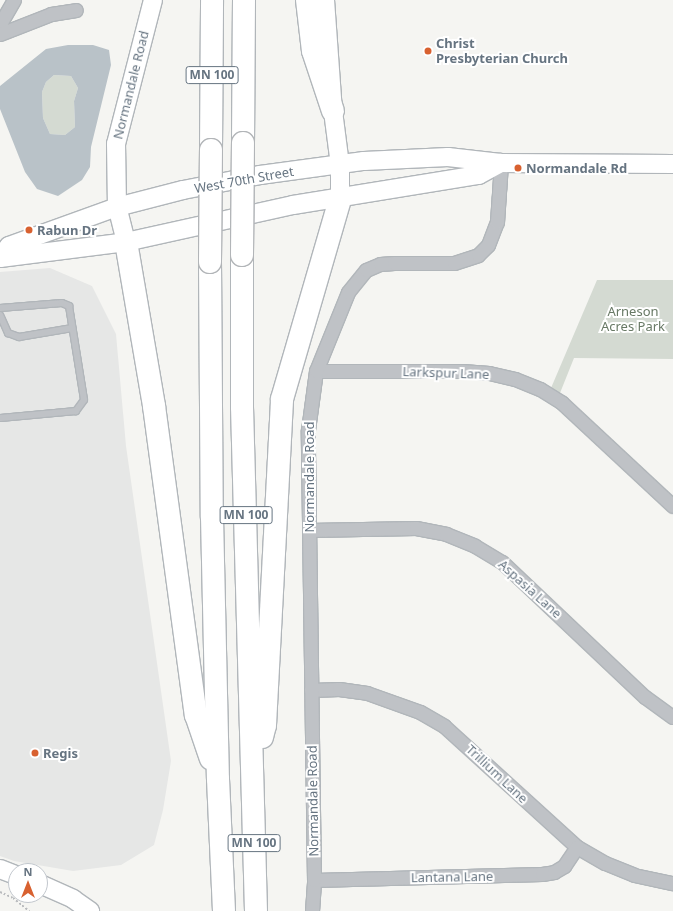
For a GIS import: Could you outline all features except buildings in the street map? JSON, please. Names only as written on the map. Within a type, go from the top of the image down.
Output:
[{"type":"highway","name":"MN 100","points":[[212,0],[210,262],[218,779],[224,911]]},
{"type":"highway","name":"MN 100","points":[[244,0],[242,408],[256,911]]},
{"type":"highway","points":[[307,0],[313,51],[333,111]]},
{"type":"highway","points":[[252,775],[265,725],[282,399],[340,199]]},
{"type":"highway","points":[[126,242],[154,406],[196,715],[218,779]]},
{"type":"street","points":[[0,24],[14,0]]},
{"type":"street","name":"Normandale Road","points":[[126,242],[117,207],[116,144],[153,0]]},
{"type":"street","points":[[325,0],[333,111],[340,165],[340,199]]},
{"type":"street","points":[[0,34],[50,14],[76,10]]},
{"type":"street","name":"West 70th Street","points":[[0,258],[9,246],[117,207],[183,190],[260,175],[364,161],[448,157],[502,163],[673,164]]},
{"type":"street","name":"Normandale Road","points":[[312,911],[314,880],[308,430],[316,370],[348,292],[366,270],[380,264],[454,263],[478,254],[488,245],[497,222],[502,163]]},
{"type":"street","name":"West 70th Street","points":[[0,258],[126,242],[293,205],[340,199],[479,175],[502,163]]},
{"type":"street","name":"Larkspur Lane","points":[[316,370],[462,370],[489,373],[515,379],[540,390],[562,404],[673,506]]},
{"type":"street","name":"Aspasia Lane","points":[[309,530],[416,528],[446,534],[475,546],[502,562],[644,697],[673,717]]},
{"type":"street","name":"Trillium Lane","points":[[311,690],[339,689],[367,692],[420,712],[444,726],[577,847],[605,864],[634,875],[673,883]]},
{"type":"street","name":"Lantana Lane","points":[[314,880],[542,874],[554,872],[564,866],[577,847]]},
{"type":"street","points":[[48,888],[73,899],[90,911]]},
{"type":"lane","points":[[0,308],[62,303],[69,306],[84,400],[76,411],[0,418]]},
{"type":"lane","points":[[0,315],[8,333],[19,337],[72,328]]},
{"type":"path","points":[[0,892],[13,898],[29,911]]},
{"type":"shaded area","points":[[68,45],[93,45],[109,50],[111,65],[91,147],[90,167],[82,180],[58,196],[37,189],[25,172],[0,109],[0,86],[46,49]],"holes":[[[54,75],[71,76],[78,88],[74,101],[75,127],[65,135],[50,134],[43,118],[42,92],[46,82]]]},
{"type":"shaded area","points":[[50,268],[92,286],[116,334],[126,446],[171,761],[163,810],[154,845],[121,865],[73,871],[48,867],[48,863],[26,863],[0,856],[0,272]]},
{"type":"green space","points":[[54,75],[71,76],[78,88],[74,101],[75,127],[65,135],[50,134],[43,118],[42,92],[46,82]]},
{"type":"green space","name":"Arneson Acres Park","points":[[597,280],[673,280],[673,359],[574,358],[560,393],[551,388]]},
{"type":"place","name":"Christ Presbyterian Church","points":[[428,51]]},
{"type":"place","name":"Normandale Rd","points":[[518,168]]},
{"type":"place","name":"Rabun Dr","points":[[29,230]]},
{"type":"place","name":"Regis","points":[[35,753]]}]
